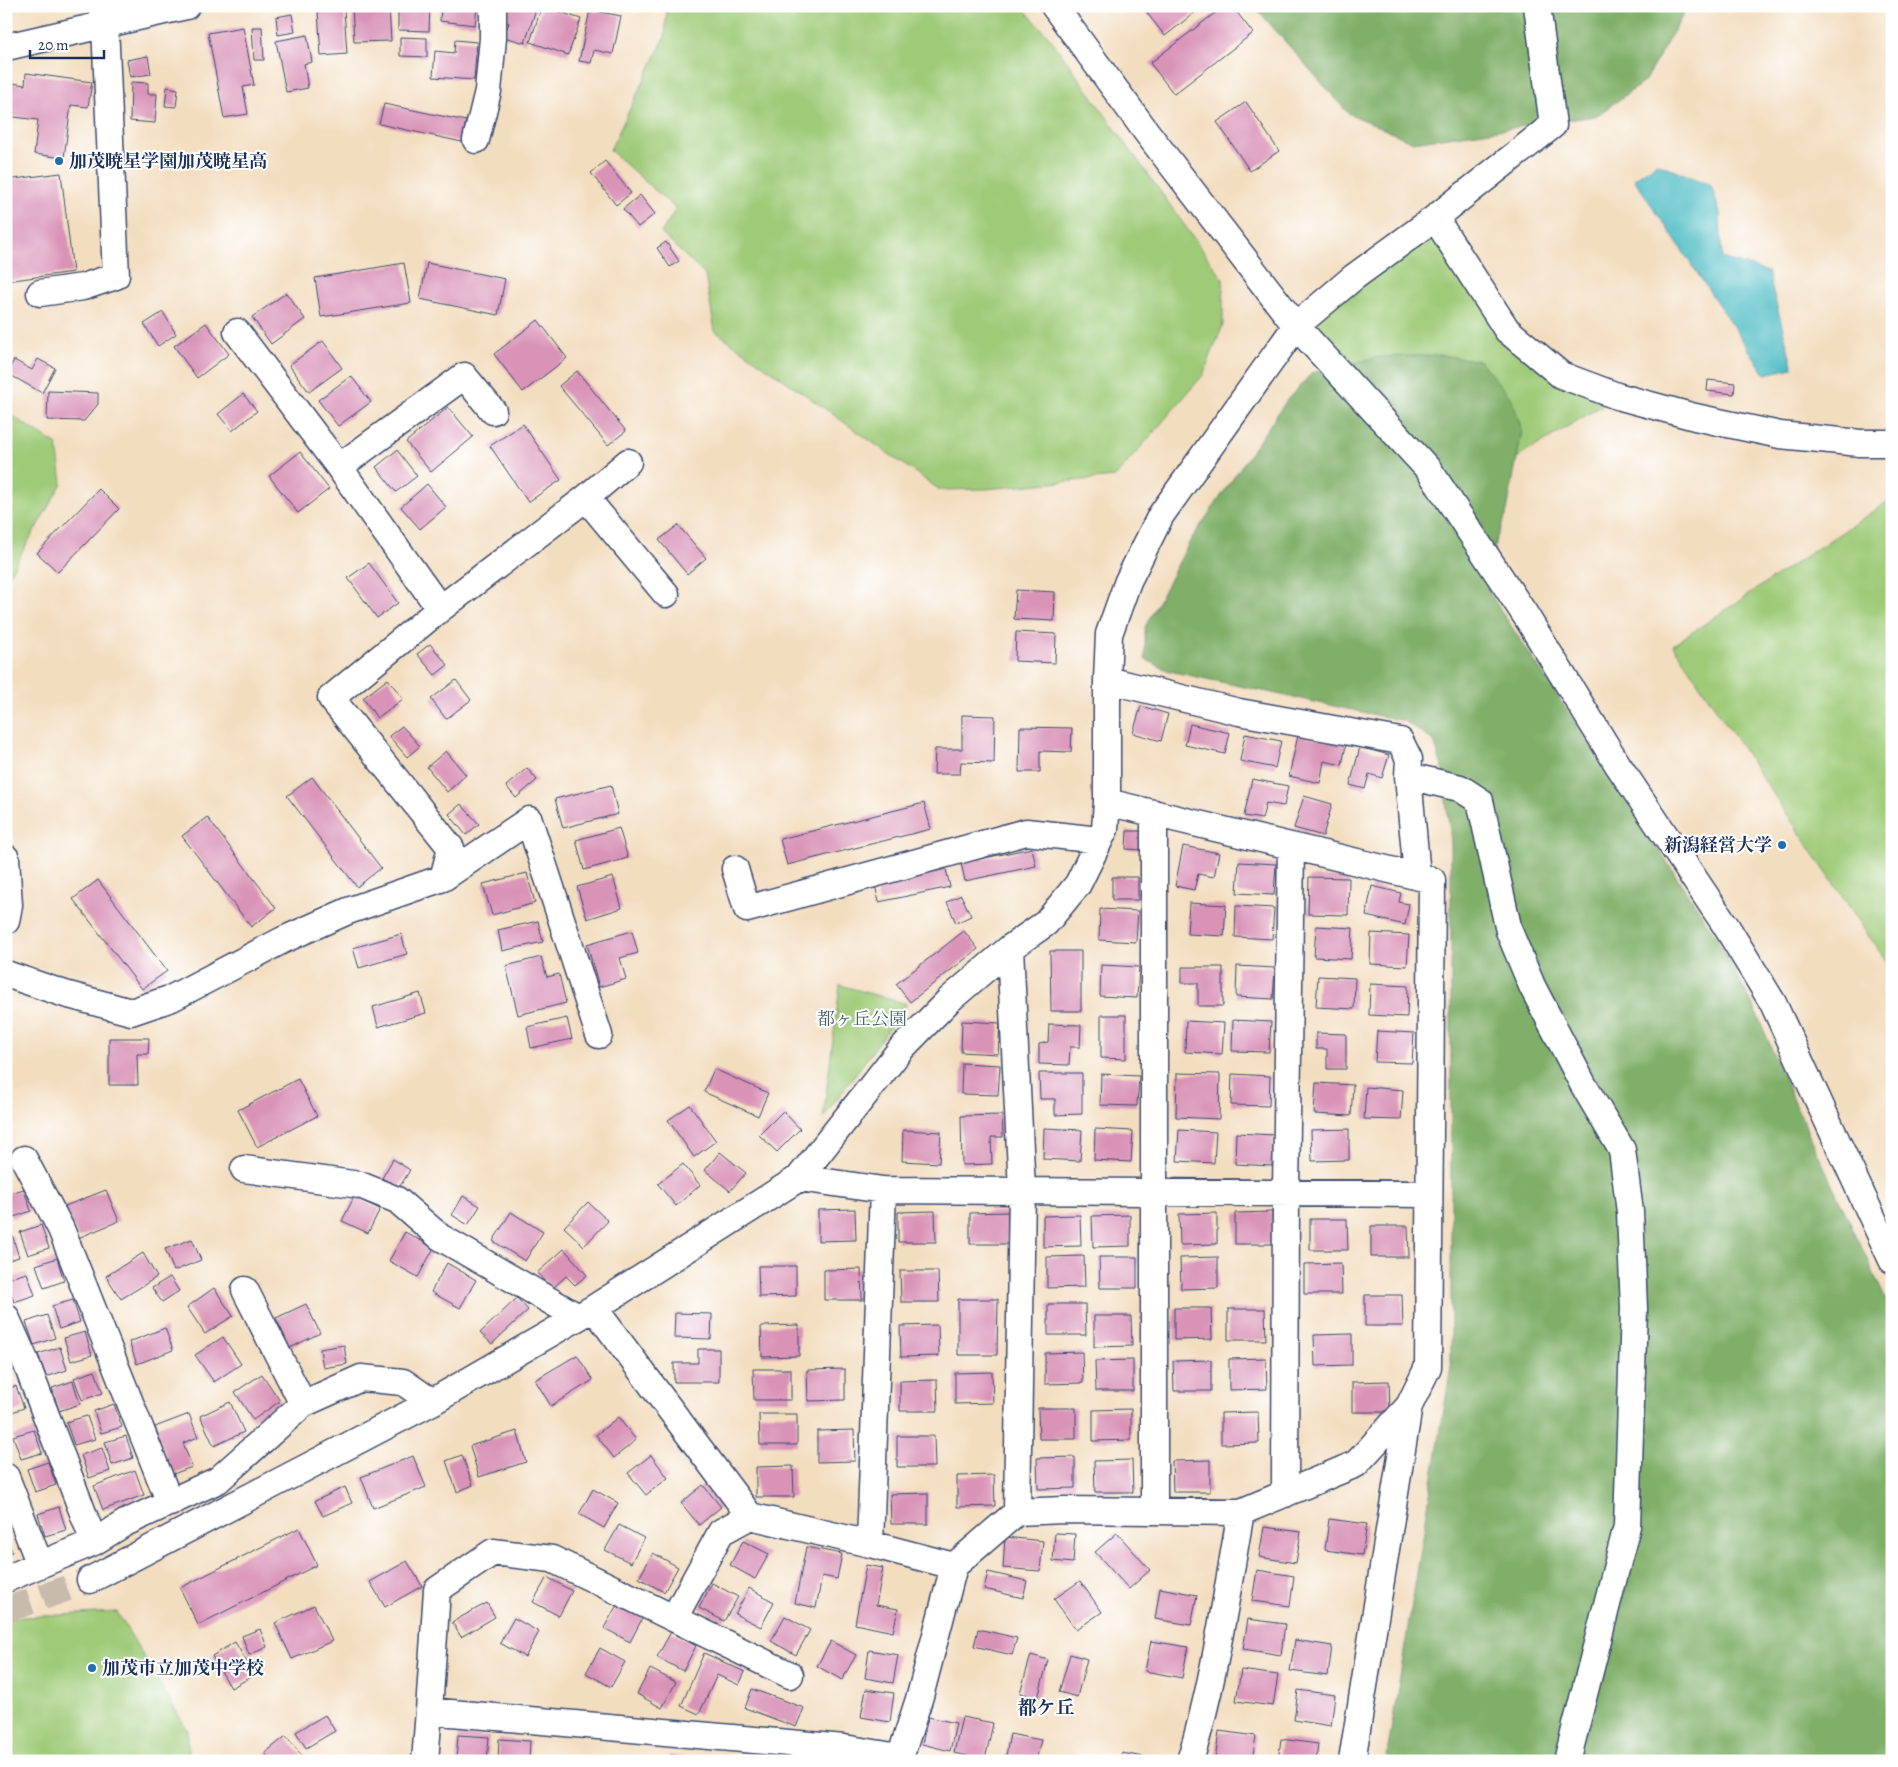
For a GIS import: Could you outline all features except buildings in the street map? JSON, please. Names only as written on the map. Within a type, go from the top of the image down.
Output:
[{"type":"street","points":[[6,47],[103,16],[186,6]]},
{"type":"street","points":[[476,140],[488,91],[493,38],[493,6]]},
{"type":"street","points":[[1054,6],[1148,134],[1296,326],[1429,470],[1526,616],[1618,765],[1726,926],[1774,1003],[1892,1260]]},
{"type":"street","points":[[90,1580],[432,1402],[586,1313],[799,1178],[901,1050],[949,1000],[1010,948],[1046,923],[1078,884],[1105,829],[1109,634],[1128,581],[1161,515],[1296,326],[1354,277],[1435,218],[1553,125],[1537,6]]},
{"type":"street","points":[[40,293],[83,287],[116,276],[103,16]]},
{"type":"street","points":[[1435,218],[1507,330],[1561,375],[1617,396],[1694,417],[1780,436],[1860,443],[1892,443]]},
{"type":"street","points":[[237,332],[338,467],[440,609]]},
{"type":"street","points":[[338,467],[464,376],[493,411]]},
{"type":"street","points":[[443,878],[451,848],[331,698],[440,609],[586,498],[628,462]]},
{"type":"street","points":[[586,498],[666,594]]},
{"type":"street","points":[[1107,680],[1239,712],[1400,742],[1410,759],[1408,776],[1417,876]]},
{"type":"street","points":[[1408,776],[1460,788],[1480,801],[1509,931],[1532,986],[1584,1086],[1622,1150],[1630,1212],[1634,1309],[1627,1526],[1567,1761]]},
{"type":"street","points":[[1107,802],[1432,880],[1428,1367],[1410,1406],[1352,1761]]},
{"type":"street","points":[[1154,813],[1154,1510]]},
{"type":"street","points":[[6,974],[65,994],[131,1012],[172,998],[283,940],[348,911],[443,878],[529,820],[599,1035]]},
{"type":"street","points":[[735,868],[747,909],[1026,832],[1099,840]]},
{"type":"street","points":[[1285,1494],[1286,1192],[1291,846]]},
{"type":"street","points":[[6,858],[9,905],[6,921]]},
{"type":"street","points":[[1010,948],[1022,1190],[1016,1512]]},
{"type":"street","points":[[24,1159],[61,1229],[170,1502]]},
{"type":"street","points":[[244,1169],[360,1185],[397,1200],[440,1237],[586,1313],[750,1516],[954,1566]]},
{"type":"street","points":[[799,1178],[883,1190],[1429,1194]]},
{"type":"street","points":[[870,1544],[883,1190]]},
{"type":"street","points":[[245,1290],[303,1404]]},
{"type":"street","points":[[6,1317],[25,1360],[94,1542]]},
{"type":"street","points":[[6,1579],[94,1542],[126,1523],[218,1480],[303,1404],[361,1378],[403,1382],[432,1402]]},
{"type":"street","points":[[429,1711],[844,1748],[899,1759],[920,1696],[954,1566],[1016,1512],[1154,1510],[1241,1512],[1356,1464],[1410,1406]]},
{"type":"street","points":[[6,1477],[40,1565]]},
{"type":"street","points":[[1190,1761],[1218,1642],[1241,1512]]},
{"type":"street","points":[[674,1618],[721,1532],[750,1516]]},
{"type":"street","points":[[425,1761],[437,1590],[493,1552],[552,1559],[790,1675]]},
{"type":"green space","points":[[667,6],[1021,6],[1050,38],[1223,279],[1223,325],[1203,375],[1115,477],[986,489],[940,490],[715,331],[705,275],[661,233],[676,209],[610,150],[665,37]]},
{"type":"green space","points":[[1254,6],[1683,6],[1683,15],[1644,82],[1596,116],[1413,142],[1348,113]]},
{"type":"green space","points":[[1435,218],[1507,330],[1617,396],[1449,500],[1296,326]]},
{"type":"green space","points":[[1441,355],[1480,361],[1512,399],[1522,431],[1506,516],[1495,542],[1490,594],[1714,933],[1754,1007],[1794,1102],[1892,1313],[1892,1761],[1386,1761],[1451,1367],[1451,842],[1442,767],[1434,741],[1404,721],[1169,671],[1145,659],[1145,627],[1190,541],[1287,400],[1312,373],[1378,357]]},
{"type":"green space","points":[[6,412],[57,445],[62,483],[6,580]]},
{"type":"green space","points":[[1890,500],[1892,503],[1892,970],[1673,645]]},
{"type":"green space","name":"都ヶ丘公園","points":[[840,985],[907,1004],[823,1118]]},
{"type":"green space","name":"加茂市立加茂中学校","points":[[117,1612],[188,1731],[188,1761],[6,1761],[6,1618]]},
{"type":"water","points":[[1657,163],[1711,185],[1720,213],[1722,258],[1768,272],[1793,368],[1765,374],[1634,179]]},
{"type":"tunnel","points":[[6,1610],[90,1580]]},
{"type":"place","name":"加茂暁星学園加茂暁星高","points":[[59,161]]},
{"type":"place","name":"新潟経営大学","points":[[1782,845]]},
{"type":"place","name":"加茂市立加茂中学校","points":[[92,1668]]},
{"type":"district","name":"都ケ丘","points":[[1046,1707]]}]
